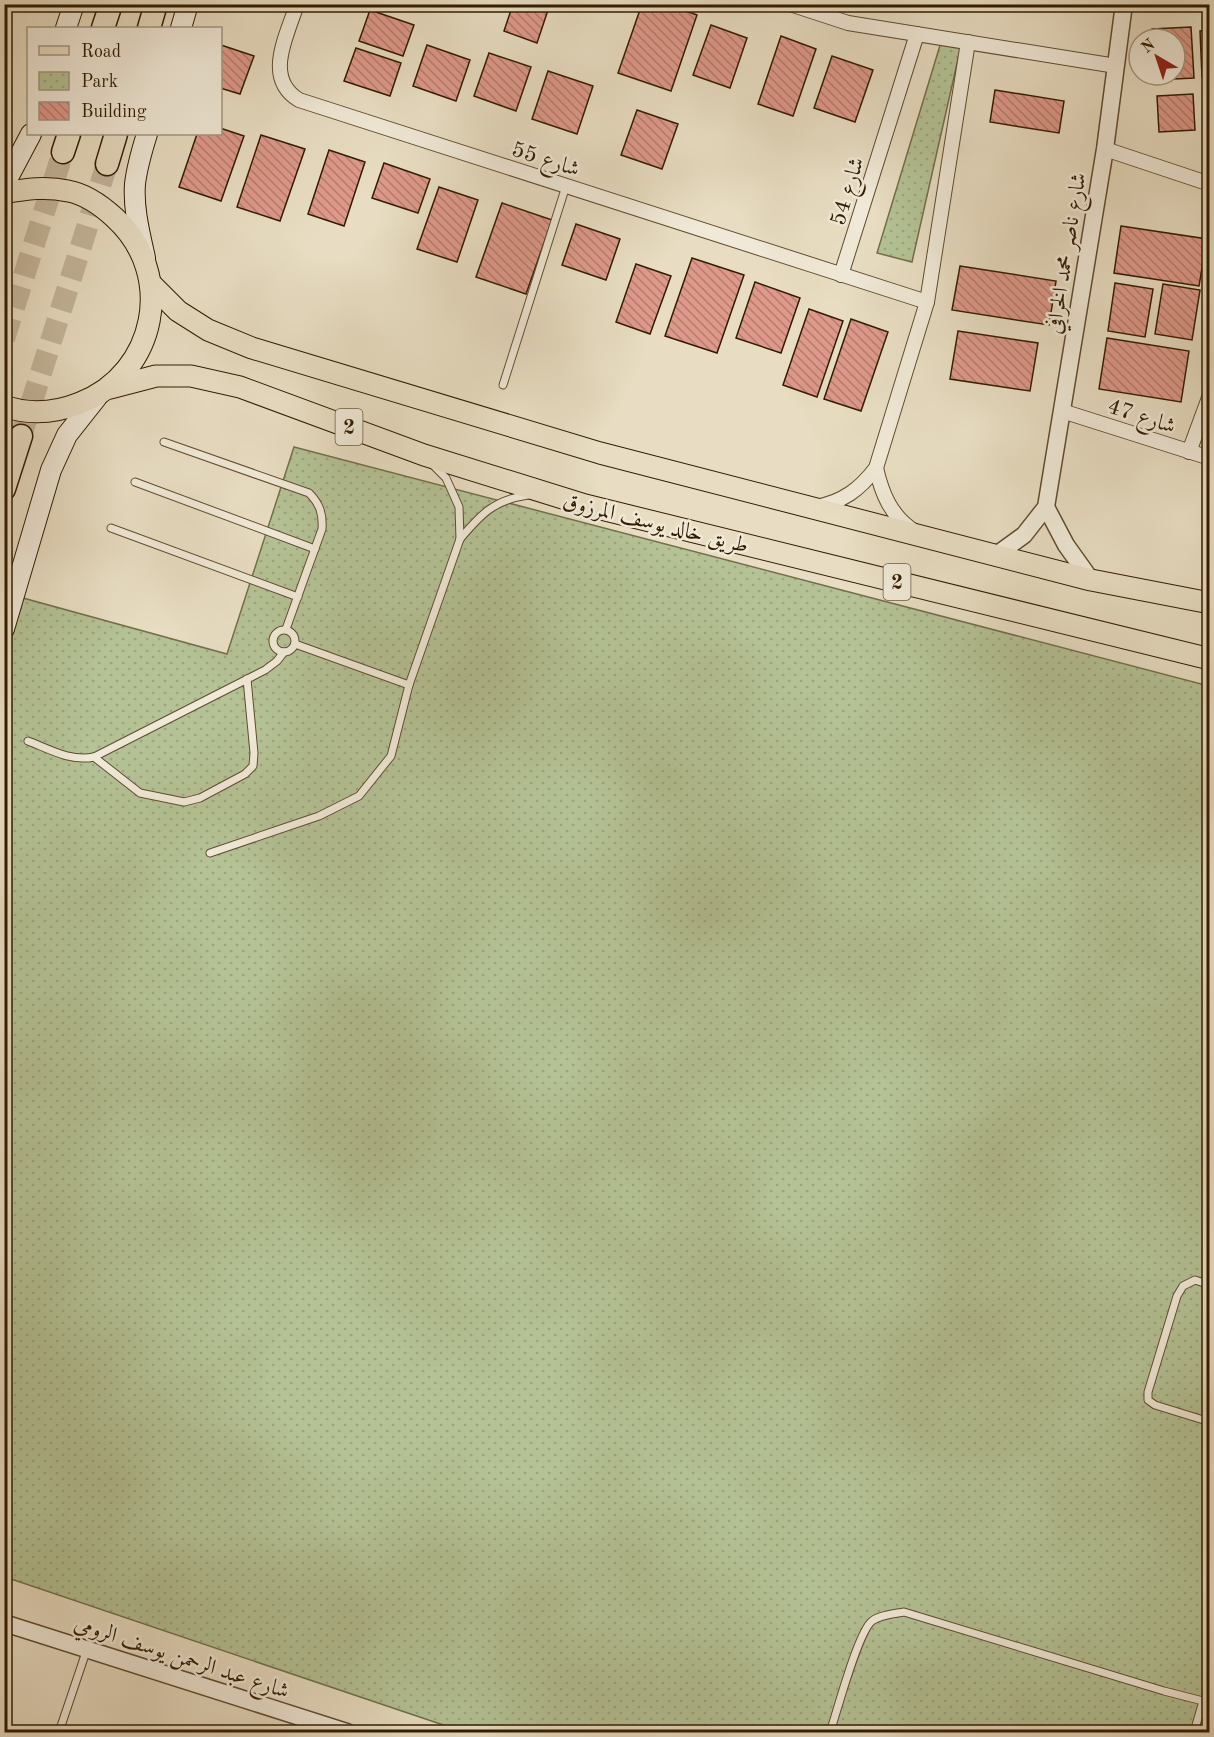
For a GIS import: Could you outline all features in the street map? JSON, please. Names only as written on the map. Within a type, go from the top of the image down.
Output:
[{"type":"highway","points":[[103,27],[111,4]]},
{"type":"highway","points":[[149,27],[156,4]]},
{"type":"highway","points":[[107,164],[116,135]]},
{"type":"highway","points":[[4,489],[21,436]]},
{"type":"main road","points":[[66,27],[74,4]]},
{"type":"main road","points":[[181,27],[188,4]]},
{"type":"main road","points":[[4,185],[30,135]]},
{"type":"main road","points":[[145,261],[135,185],[147,135]]},
{"type":"main road","name":"2","points":[[4,193],[34,187],[70,191],[102,206],[128,230],[145,261],[151,284],[151,313],[144,341],[130,367],[104,392],[60,411],[20,412],[4,406]]},
{"type":"main road","name":"2","points":[[151,284],[178,311],[208,330],[252,348],[600,453],[1091,580],[1209,603]]},
{"type":"main road","name":"طريق خالد يوسف المرزوق","points":[[104,392],[156,376],[191,375],[240,387],[424,455],[585,505],[1209,659]]},
{"type":"main road","points":[[4,628],[51,470],[66,435],[104,392]]},
{"type":"street","name":"شارع 55","points":[[297,4],[278,71],[289,94],[299,100],[842,275]]},
{"type":"street","points":[[790,4],[848,23],[1116,66]]},
{"type":"street","name":"شارع ناصر محمد الخرافي","points":[[995,556],[1024,535],[1046,507],[1105,149],[1125,4]]},
{"type":"street","name":"شارع 54","points":[[842,275],[917,34]]},
{"type":"street","points":[[808,508],[828,505],[847,497],[864,484],[876,468],[927,302],[968,42]]},
{"type":"street","points":[[1105,149],[1209,184]]},
{"type":"street","points":[[842,275],[927,302]]},
{"type":"street","points":[[1189,452],[1209,395]]},
{"type":"street","name":"شارع 47","points":[[1062,411],[1209,458]]},
{"type":"street","points":[[876,468],[881,489],[891,509],[906,525],[924,537]]},
{"type":"street","points":[[1046,507],[1066,545],[1091,580]]},
{"type":"street","name":"شارع عبد الرحمن يوسف الرومي","points":[[4,1623],[308,1723],[347,1732]]},
{"type":"lane","points":[[503,385],[566,186]]},
{"type":"lane","points":[[164,441],[309,493],[316,500],[323,519],[322,529],[286,629]]},
{"type":"lane","points":[[210,853],[319,816],[359,796],[391,756],[410,685],[460,539],[459,507],[446,478],[424,455]]},
{"type":"lane","points":[[135,482],[315,549]]},
{"type":"lane","points":[[460,539],[481,514],[510,497],[543,492]]},
{"type":"lane","points":[[111,528],[298,597]]},
{"type":"lane","points":[[28,741],[71,758],[94,757],[270,667],[295,644],[294,635],[286,629],[277,631],[272,640],[276,648],[284,652]]},
{"type":"lane","points":[[295,644],[410,685]]},
{"type":"lane","points":[[94,757],[129,786],[148,796],[184,802],[200,798],[245,774],[253,765],[254,753],[247,679]]},
{"type":"lane","points":[[1209,1285],[1195,1280],[1183,1286],[1177,1296],[1148,1392],[1148,1400],[1155,1405],[1209,1422]]},
{"type":"lane","points":[[830,1732],[860,1642],[871,1622],[888,1614],[904,1612],[1164,1691],[1206,1700]]},
{"type":"lane","points":[[60,1732],[87,1649]]},
{"type":"lane","points":[[1206,1700],[1209,1709]]},
{"type":"lane","points":[[1194,1732],[1206,1700]]},
{"type":"green space","points":[[941,42],[961,46],[912,262],[877,253]]},
{"type":"green space","points":[[294,447],[1209,686],[1209,1732],[464,1732],[5,1577],[4,618],[12,595],[227,654]]},
{"type":"building","points":[[513,4],[550,4],[537,43],[504,31]]},
{"type":"building","points":[[642,4],[667,4],[697,15],[671,91],[618,73]]},
{"type":"building","points":[[1187,4],[1210,4],[1210,10],[1188,11]]},
{"type":"building","points":[[370,10],[414,25],[403,56],[359,41]]},
{"type":"building","points":[[711,25],[747,38],[730,88],[693,75]]},
{"type":"building","points":[[1187,27],[1191,27],[1194,78],[1187,78]]},
{"type":"building","points":[[1210,30],[1210,77],[1202,77],[1200,31]]},
{"type":"building","points":[[781,36],[816,49],[793,116],[758,104]]},
{"type":"building","points":[[222,45],[254,56],[240,94],[222,89]]},
{"type":"building","points":[[427,45],[470,60],[456,101],[413,86]]},
{"type":"building","points":[[356,48],[401,63],[390,96],[344,81]]},
{"type":"building","points":[[489,53],[531,67],[516,111],[474,96]]},
{"type":"building","points":[[832,56],[873,70],[855,122],[814,108]]},
{"type":"building","points":[[548,71],[593,86],[577,134],[532,119]]},
{"type":"building","points":[[1203,89],[1210,89],[1210,138],[1205,139]]},
{"type":"building","points":[[995,90],[1064,101],[1059,133],[990,122]]},
{"type":"building","points":[[1193,94],[1195,130],[1159,132],[1157,96]]},
{"type":"building","points":[[637,110],[678,124],[662,169],[621,155]]},
{"type":"building","points":[[222,129],[244,136],[221,201],[179,187],[197,135],[222,135]]},
{"type":"building","points":[[261,135],[305,149],[280,221],[237,207]]},
{"type":"building","points":[[329,150],[365,162],[344,226],[308,214]]},
{"type":"building","points":[[384,163],[430,179],[418,213],[372,198]]},
{"type":"building","points":[[439,187],[478,200],[457,262],[417,249]]},
{"type":"building","points":[[502,203],[552,220],[526,294],[476,277]]},
{"type":"building","points":[[576,224],[620,239],[606,280],[562,265]]},
{"type":"building","points":[[1121,226],[1207,239],[1199,286],[1114,273]]},
{"type":"building","points":[[692,258],[744,275],[717,353],[665,336]]},
{"type":"building","points":[[636,264],[671,276],[650,334],[616,322]]},
{"type":"building","points":[[960,266],[1056,281],[1049,325],[952,310]]},
{"type":"building","points":[[755,282],[800,298],[781,353],[736,338]]},
{"type":"building","points":[[1115,283],[1153,289],[1145,337],[1108,331]]},
{"type":"building","points":[[1163,284],[1200,290],[1192,340],[1155,334]]},
{"type":"building","points":[[809,309],[843,321],[817,397],[783,385]]},
{"type":"building","points":[[851,319],[888,332],[861,411],[824,399]]},
{"type":"building","points":[[958,331],[1038,343],[1030,391],[950,379]]},
{"type":"building","points":[[1107,338],[1189,351],[1181,402],[1099,389]]},
{"type":"tunnel","points":[[4,339],[63,152]]},
{"type":"tunnel","points":[[21,436],[107,164]]}]
